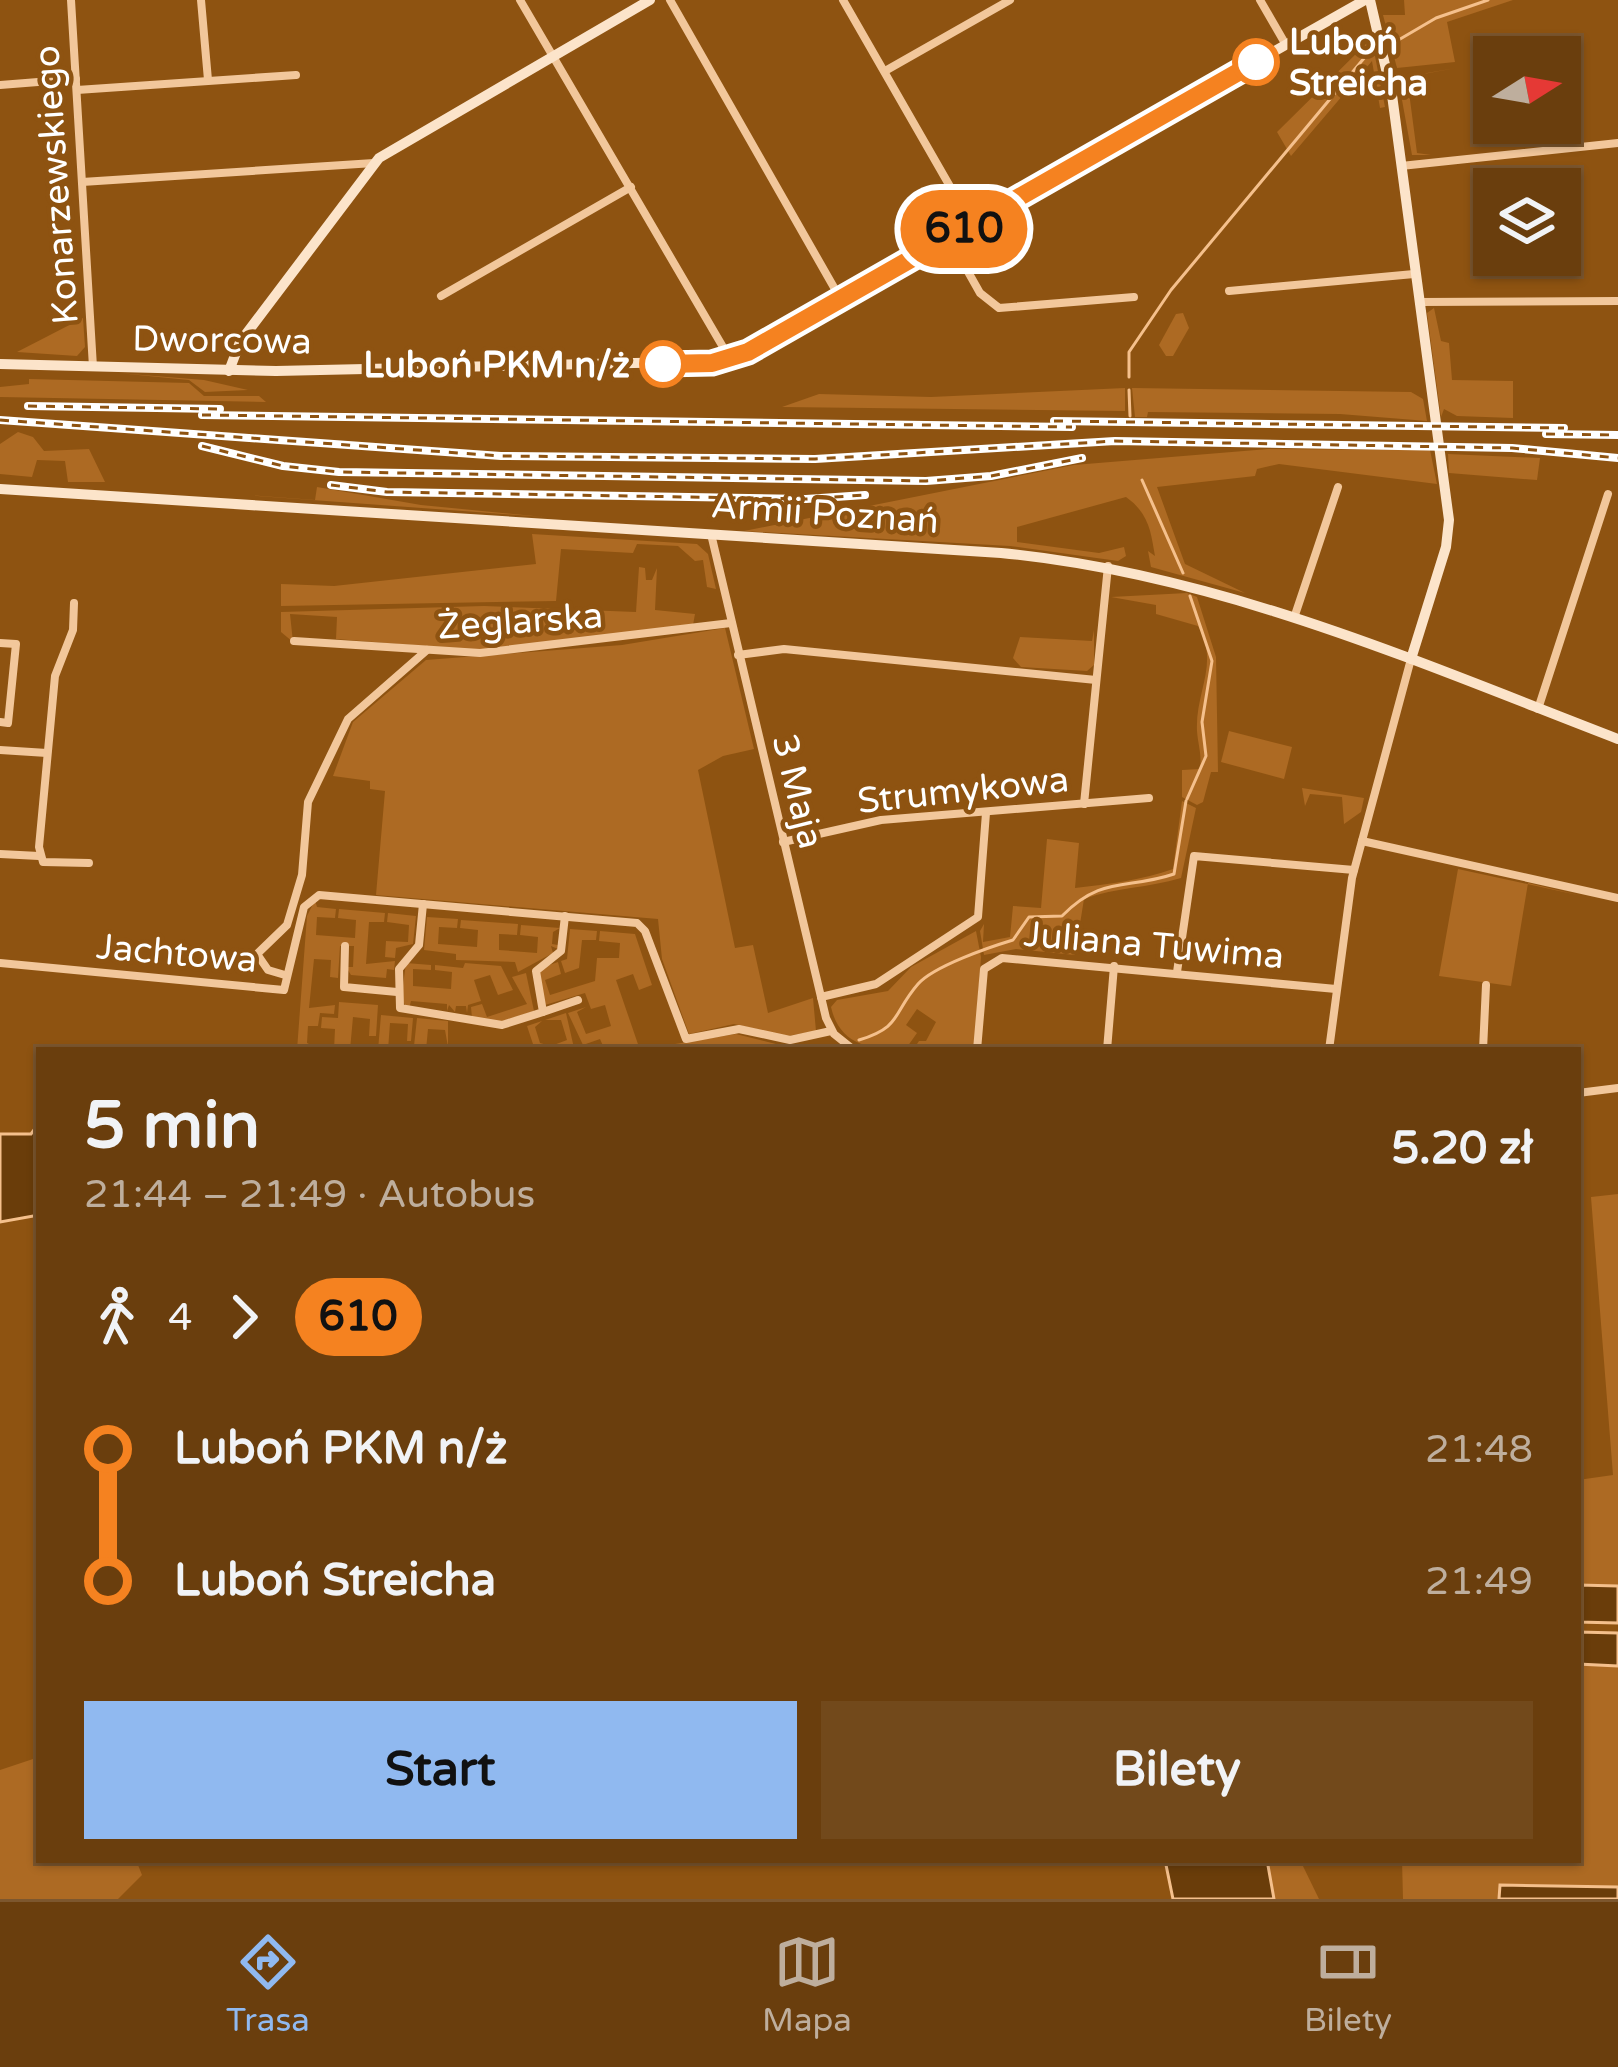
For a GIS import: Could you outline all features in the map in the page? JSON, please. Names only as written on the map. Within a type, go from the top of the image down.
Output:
[{"type":"street","name":"Konarzewskiego","points":[[71,0],[93,367]]},
{"type":"street","points":[[201,0],[208,80]]},
{"type":"street","points":[[520,0],[731,360],[1368,0],[1401,166],[1449,526],[1354,870],[1329,1047]]},
{"type":"street","points":[[229,370],[241,342],[374,163],[650,0]]},
{"type":"street","points":[[670,0],[841,299]]},
{"type":"street","points":[[844,0],[972,225]]},
{"type":"street","points":[[885,71],[1010,0]]},
{"type":"street","points":[[1260,0],[1286,45]]},
{"type":"street","points":[[0,85],[296,75]]},
{"type":"street","points":[[1401,166],[1618,143]]},
{"type":"street","points":[[82,182],[374,163]]},
{"type":"street","points":[[441,296],[631,187]]},
{"type":"street","points":[[949,238],[980,293],[999,308],[1134,298]]},
{"type":"street","points":[[1229,291],[1414,274]]},
{"type":"street","points":[[1417,302],[1618,301]]},
{"type":"street","name":"Dworcowa","points":[[0,364],[229,370],[731,360]]},
{"type":"street","points":[[1294,615],[1338,487]]},
{"type":"street","name":"Armii Poznań","points":[[0,489],[1000,553],[1108,566],[1294,615],[1618,739]]},
{"type":"street","points":[[1538,709],[1607,494]]},
{"type":"street","name":"3 Maja","points":[[710,534],[820,997],[831,1030],[847,1047]]},
{"type":"street","points":[[1084,804],[1108,566]]},
{"type":"street","points":[[39,856],[55,676],[71,638],[74,602]]},
{"type":"street","name":"Żeglarska","points":[[285,975],[268,970],[256,954],[287,926],[302,875],[308,802],[348,719],[427,650],[500,651],[731,623]]},
{"type":"street","points":[[294,641],[427,650]]},
{"type":"street","points":[[0,643],[16,644],[8,723],[0,722]]},
{"type":"street","points":[[738,655],[784,649],[1096,680]]},
{"type":"street","points":[[0,750],[46,753]]},
{"type":"street","name":"Strumykowa","points":[[783,842],[881,820],[1149,798]]},
{"type":"street","points":[[820,997],[882,981],[978,917],[986,813]]},
{"type":"street","points":[[1362,841],[1618,898]]},
{"type":"street","points":[[0,854],[39,856],[60,865],[89,863]]},
{"type":"street","points":[[1177,972],[1194,856],[1354,870]]},
{"type":"street","name":"Jachtowa","points":[[0,963],[284,990],[302,911],[313,898],[423,904],[643,927],[686,1039],[739,1028],[790,1040],[831,1030]]},
{"type":"street","points":[[423,904],[419,945],[400,965],[397,992],[405,1012],[507,1025],[578,1000]]},
{"type":"street","points":[[543,1012],[536,971],[561,951],[566,916]]},
{"type":"street","points":[[345,946],[344,987],[397,992]]},
{"type":"street","name":"Juliana Tuwima","points":[[977,1047],[989,962],[1008,957],[1336,989]]},
{"type":"street","points":[[1107,1047],[1114,966]]},
{"type":"street","points":[[1483,1047],[1486,985]]},
{"type":"street","points":[[1581,1093],[1618,1088]]},
{"type":"shaded area","points":[[1404,0],[1513,0],[1447,22],[1455,62],[1397,68],[1383,15],[1405,15]]},
{"type":"shaded area","points":[[1368,42],[1373,46],[1385,107],[1380,108],[1372,61],[1291,156],[1277,132]]},
{"type":"shaded area","points":[[1456,68],[1407,77],[1417,153],[1431,155],[1412,155],[1398,78]]},
{"type":"shaded area","points":[[1434,308],[1441,341],[1449,343],[1452,380],[1513,381],[1513,418],[1457,416],[1444,409],[1441,417],[1427,313]]},
{"type":"shaded area","points":[[1183,313],[1189,328],[1173,356],[1166,356],[1159,345],[1176,314]]},
{"type":"shaded area","points":[[83,318],[85,347],[77,356],[17,352]]},
{"type":"shaded area","points":[[118,373],[204,380],[248,390],[205,392],[189,380]]},
{"type":"shaded area","points":[[29,379],[189,383],[204,396],[259,396],[266,402],[0,397],[0,387],[29,384]]},
{"type":"shaded area","points":[[1125,388],[1125,411],[782,407],[819,394],[931,397]]},
{"type":"shaded area","points":[[1132,388],[1411,392],[1423,399],[1427,421],[1340,414],[1148,412],[1147,417],[1135,417]]},
{"type":"shaded area","points":[[18,432],[33,437],[44,451],[89,449],[105,482],[68,482],[65,461],[37,460],[32,477],[0,474],[0,444]]},
{"type":"shaded area","points":[[1268,449],[1430,450],[1437,484],[1279,464],[1257,469],[1255,476],[1157,487],[1185,564],[1245,593],[1151,567],[1148,551],[1155,556],[1148,525],[1126,497],[1017,527],[1017,542],[1099,553],[1124,547],[1126,556],[1118,561],[1010,546],[744,531],[1074,465]]},
{"type":"shaded area","points":[[1448,454],[1540,458],[1537,480],[1449,473]]},
{"type":"shaded area","points":[[317,487],[421,505],[544,517],[218,493],[315,500]]},
{"type":"shaded area","points":[[532,534],[697,544],[708,554],[716,589],[707,587],[703,560],[695,561],[678,546],[637,544],[633,553],[561,549],[556,601],[281,606],[281,584],[334,586],[536,564]]},
{"type":"shaded area","points":[[639,567],[645,568],[646,580],[652,580],[657,568],[655,610],[695,614],[693,625],[475,650],[336,639],[337,617],[290,614],[293,642],[281,632],[281,612],[484,606],[636,612]]},
{"type":"shaded area","points":[[1187,593],[1197,597],[1216,657],[1218,772],[1211,772],[1203,802],[1197,805],[1182,797],[1182,770],[1200,769],[1197,717],[1207,665],[1204,640],[1198,626],[1156,614],[1156,605],[1111,597]]},
{"type":"shaded area","points":[[725,628],[754,749],[723,756],[698,770],[735,948],[753,945],[768,1013],[813,998],[816,1031],[787,1036],[734,1024],[689,1034],[662,959],[658,919],[376,895],[385,791],[370,789],[370,781],[333,776],[353,722],[426,660],[622,645]]},
{"type":"shaded area","points":[[1094,630],[1094,665],[1087,671],[1021,667],[1013,658],[1020,637],[1092,641]]},
{"type":"shaded area","points":[[1229,731],[1292,747],[1284,779],[1221,762]]},
{"type":"shaded area","points":[[1302,788],[1364,798],[1361,812],[1344,824],[1342,797],[1310,794],[1305,806]]},
{"type":"shaded area","points":[[1182,801],[1196,808],[1181,878],[1084,899],[1075,955],[1016,949],[984,955],[980,931],[984,924],[983,942],[1010,937],[1013,906],[1041,908],[1047,839],[1079,843],[1075,888],[1162,873],[1173,869]]},
{"type":"shaded area","points":[[1458,869],[1528,884],[1511,986],[1439,976]]},
{"type":"shaded area","points":[[315,900],[317,907],[336,909],[335,918],[317,917],[316,935],[355,938],[356,920],[338,918],[339,909],[385,913],[384,922],[369,922],[366,964],[395,961],[386,978],[351,975],[346,967],[353,967],[354,946],[340,946],[338,978],[330,977],[331,960],[314,959],[309,1008],[335,1005],[334,1014],[320,1013],[318,1026],[308,1026],[307,1043],[315,1047],[297,1047],[307,916]]},
{"type":"shaded area","points":[[388,913],[416,916],[413,944],[396,948],[395,958],[385,957],[386,941],[408,942],[409,925],[387,922]]},
{"type":"shaded area","points":[[427,917],[458,919],[457,928],[439,927],[438,944],[477,947],[478,930],[460,928],[461,920],[518,924],[517,935],[499,934],[499,950],[537,953],[538,937],[520,935],[521,925],[560,928],[553,932],[552,944],[558,949],[551,946],[553,953],[518,972],[515,962],[456,960],[456,954],[424,950]]},
{"type":"shaded area","points":[[570,929],[597,931],[596,940],[582,940],[579,968],[565,973],[561,961],[567,959]]},
{"type":"shaded area","points":[[600,931],[635,934],[652,985],[639,990],[633,974],[616,980],[639,1047],[604,1047],[600,1039],[583,1045],[568,1013],[586,1007],[577,1012],[586,1034],[611,1026],[605,1005],[591,1009],[585,993],[545,1005],[540,968],[558,962],[561,974],[545,980],[550,995],[595,981],[597,958],[619,958],[620,943],[599,941]]},
{"type":"shaded area","points":[[976,931],[981,957],[974,1047],[915,1047],[926,1041],[936,1022],[917,1009],[906,1025],[917,1033],[907,1047],[867,1046],[841,1029],[831,1007],[837,1000],[888,991],[911,967]]},
{"type":"shaded area","points":[[406,963],[431,965],[431,970],[413,969],[413,986],[451,989],[452,972],[435,970],[435,965],[463,968],[465,963],[501,966],[513,990],[498,995],[490,975],[474,980],[481,1001],[468,1005],[467,1013],[466,1006],[456,1006],[455,1012],[449,1005],[447,1011],[447,1004],[411,1001],[409,1009],[401,1000]]},
{"type":"shaded area","points":[[526,973],[534,1011],[500,1022],[472,1018],[471,1007],[482,1004],[487,1017],[527,1004],[512,977]]},
{"type":"shaded area","points":[[339,1002],[378,1005],[376,1036],[369,1036],[370,1019],[353,1017],[350,1047],[334,1047],[335,1029],[321,1028],[322,1017],[338,1018]]},
{"type":"shaded area","points":[[566,1013],[574,1047],[534,1047],[527,1026],[542,1021],[535,1027],[540,1043],[551,1046],[567,1040],[561,1020],[545,1020]]},
{"type":"shaded area","points":[[381,1015],[413,1018],[411,1041],[407,1041],[408,1024],[390,1023],[388,1047],[378,1047]]},
{"type":"shaded area","points":[[417,1018],[448,1021],[448,1047],[445,1030],[428,1029],[426,1047],[414,1046]]},
{"type":"shaded area","points":[[736,1034],[776,1044],[676,1047]]},
{"type":"shaded area","points":[[36,1127],[36,1216],[0,1222],[0,1134],[31,1134]]},
{"type":"shaded area","points":[[1618,1194],[1618,1586],[1581,1585],[1581,1480],[1613,1475],[1591,1197]]},
{"type":"shaded area","points":[[1581,1585],[1618,1586],[1618,1623],[1581,1622]]},
{"type":"shaded area","points":[[1581,1632],[1618,1633],[1618,1666],[1581,1664]]},
{"type":"shaded area","points":[[1581,1664],[1618,1666],[1618,1887],[1501,1885],[1499,1899],[1403,1899],[1402,1863],[1581,1863]]},
{"type":"shaded area","points":[[36,1758],[36,1863],[137,1863],[142,1875],[118,1899],[0,1899],[0,1770]]},
{"type":"shaded area","points":[[1166,1863],[1268,1863],[1274,1899],[1173,1899]]},
{"type":"shaded area","points":[[1268,1863],[1301,1863],[1319,1899],[1274,1899]]},
{"type":"shaded area","points":[[1500,1885],[1618,1887],[1618,1899],[1499,1899]]},
{"type":"waterway","points":[[1395,42],[1436,18],[1488,0]]},
{"type":"waterway","points":[[1129,377],[1129,352],[1171,290],[1370,51]]},
{"type":"waterway","points":[[1129,390],[1130,416]]},
{"type":"waterway","points":[[1142,480],[1183,573]]},
{"type":"waterway","points":[[1187,799],[1206,756],[1202,722],[1212,661],[1190,596]]},
{"type":"waterway","points":[[859,1040],[890,1024],[926,977],[1013,940],[1029,917],[1062,916],[1103,889],[1174,874],[1186,801]]},
{"type":"railway","points":[[28,406],[220,409]]},
{"type":"railway","points":[[202,415],[1072,427]]},
{"type":"railway","points":[[0,420],[501,456],[815,459],[1115,441],[1512,448],[1618,458]]},
{"type":"railway","points":[[1054,421],[1564,428]]},
{"type":"railway","points":[[1546,434],[1618,435]]},
{"type":"railway","points":[[202,446],[283,466],[339,472],[926,481],[991,476],[1082,458]]},
{"type":"railway","points":[[331,485],[387,492],[806,499],[865,495]]},
{"type":"bus line","name":"610","points":[[663,364],[712,363],[748,352],[1256,62]]},
{"type":"place","name":"Luboń Streicha","points":[[1256,62]]},
{"type":"place","name":"Luboń PKM n/ż","points":[[663,364]]}]
